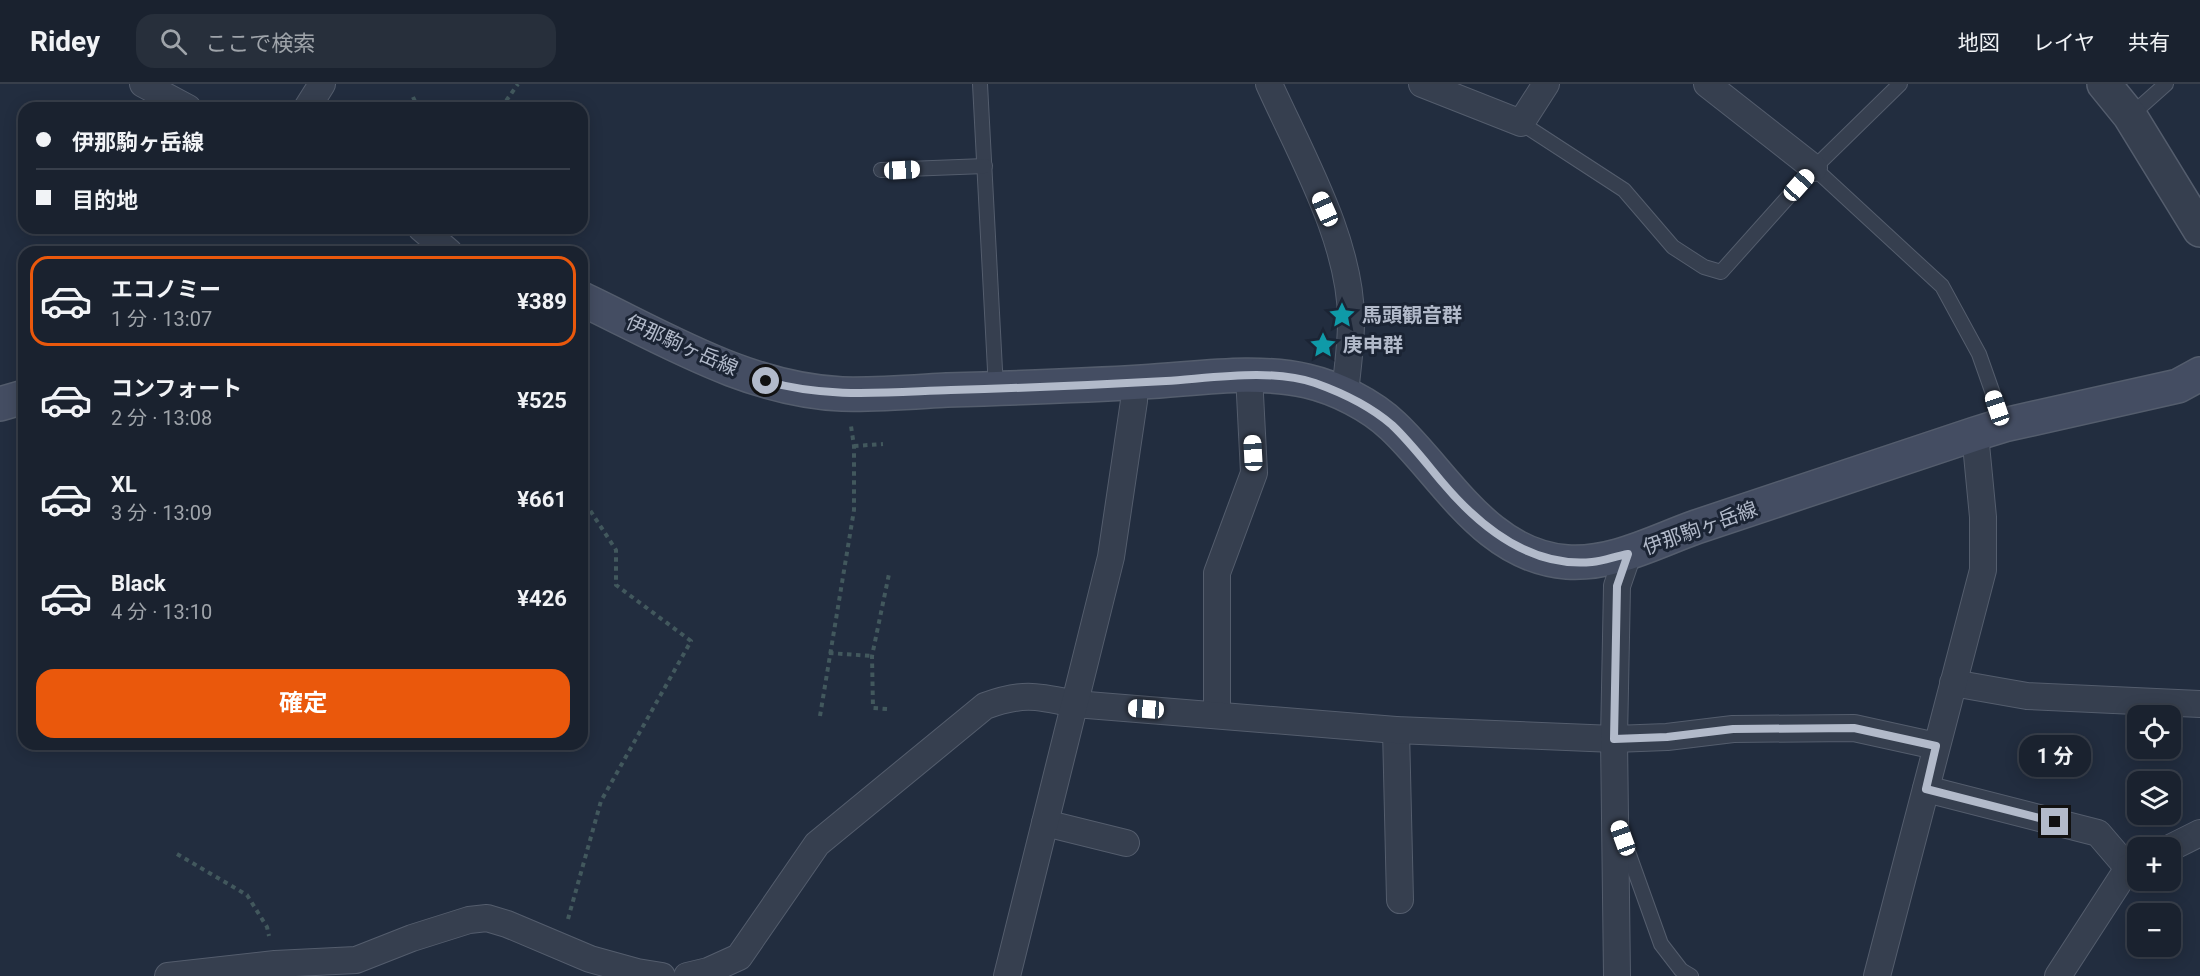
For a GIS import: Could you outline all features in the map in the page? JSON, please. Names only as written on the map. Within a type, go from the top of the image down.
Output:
[{"type":"main road","name":"伊那駒ヶ岳線","points":[[588,302],[728,369],[785,386],[841,394],[1134,383],[1249,375],[1312,382],[1345,395],[1375,411],[1394,427],[1456,499],[1497,535],[1520,548],[1564,562],[1592,562],[1628,554],[1680,533],[1989,430],[2178,386],[2200,374]]},
{"type":"main road","points":[[0,404],[18,399]]},
{"type":"street","points":[[143,84],[177,102]]},
{"type":"street","points":[[311,102],[322,84]]},
{"type":"street","points":[[1269,84],[1335,231],[1346,275],[1351,320],[1345,395]]},
{"type":"street","points":[[1422,84],[1521,123],[1546,84]]},
{"type":"street","points":[[1707,84],[1814,168]]},
{"type":"street","points":[[2104,84],[2130,116],[2200,230]]},
{"type":"street","points":[[429,234],[442,246]]},
{"type":"street","points":[[1217,715],[1217,573],[1254,472],[1249,375]]},
{"type":"street","points":[[1007,976],[1111,557],[1134,400],[1134,383]]},
{"type":"street","points":[[1877,976],[1983,570],[1983,518],[1989,430]]},
{"type":"street","points":[[1617,976],[1614,739],[1617,586],[1628,554]]},
{"type":"street","points":[[1953,683],[2027,696],[2200,704]]},
{"type":"street","points":[[687,976],[708,971],[738,957],[818,844],[985,706],[1008,698],[1034,696],[1075,704],[1396,730],[1614,739],[1667,737],[1733,729],[1854,728],[1936,746]]},
{"type":"street","points":[[1396,730],[1400,900]]},
{"type":"street","points":[[1926,789],[2098,833],[2127,860]]},
{"type":"street","points":[[1045,823],[1126,843]]},
{"type":"street","points":[[2181,842],[2200,833]]},
{"type":"street","points":[[2058,976],[2127,875]]},
{"type":"street","points":[[168,976],[275,964],[356,960],[412,938],[469,920],[487,918],[507,924],[560,948],[627,970],[662,976]]},
{"type":"lane","points":[[980,84],[996,389]]},
{"type":"lane","points":[[1521,123],[1624,190],[1673,247],[1704,267],[1721,272],[1814,168],[1900,84]]},
{"type":"lane","points":[[2130,116],[2166,84]]},
{"type":"lane","points":[[881,170],[984,166]]},
{"type":"lane","points":[[1814,168],[1942,286],[1979,354],[1989,430]]},
{"type":"lane","points":[[1616,818],[1661,944],[1681,970],[1691,976]]},
{"type":"path","points":[[505,102],[518,84]]},
{"type":"path","points":[[413,97],[415,102]]},
{"type":"path","points":[[820,716],[854,510],[854,446],[849,411],[841,394]]},
{"type":"path","points":[[854,446],[883,444]]},
{"type":"path","points":[[560,948],[601,801],[691,641],[616,585],[615,550],[588,507]]},
{"type":"path","points":[[887,709],[873,708],[872,656],[889,574]]},
{"type":"path","points":[[829,653],[872,656]]},
{"type":"path","points":[[177,854],[247,895],[267,927],[275,964]]},
{"type":"place","name":"馬頭観音群","points":[[1342,315]]},
{"type":"place","name":"庚申群","points":[[1323,345]]},
{"type":"route","points":[[766,381],[841,394],[1134,383],[1249,375],[1312,382],[1345,395],[1375,411],[1394,427],[1456,499],[1476,518],[1497,535],[1520,548],[1564,562],[1592,562],[1628,554],[1617,586],[1614,739],[1667,737],[1733,729],[1854,728],[1936,746],[1926,789],[2055,822]]}]
